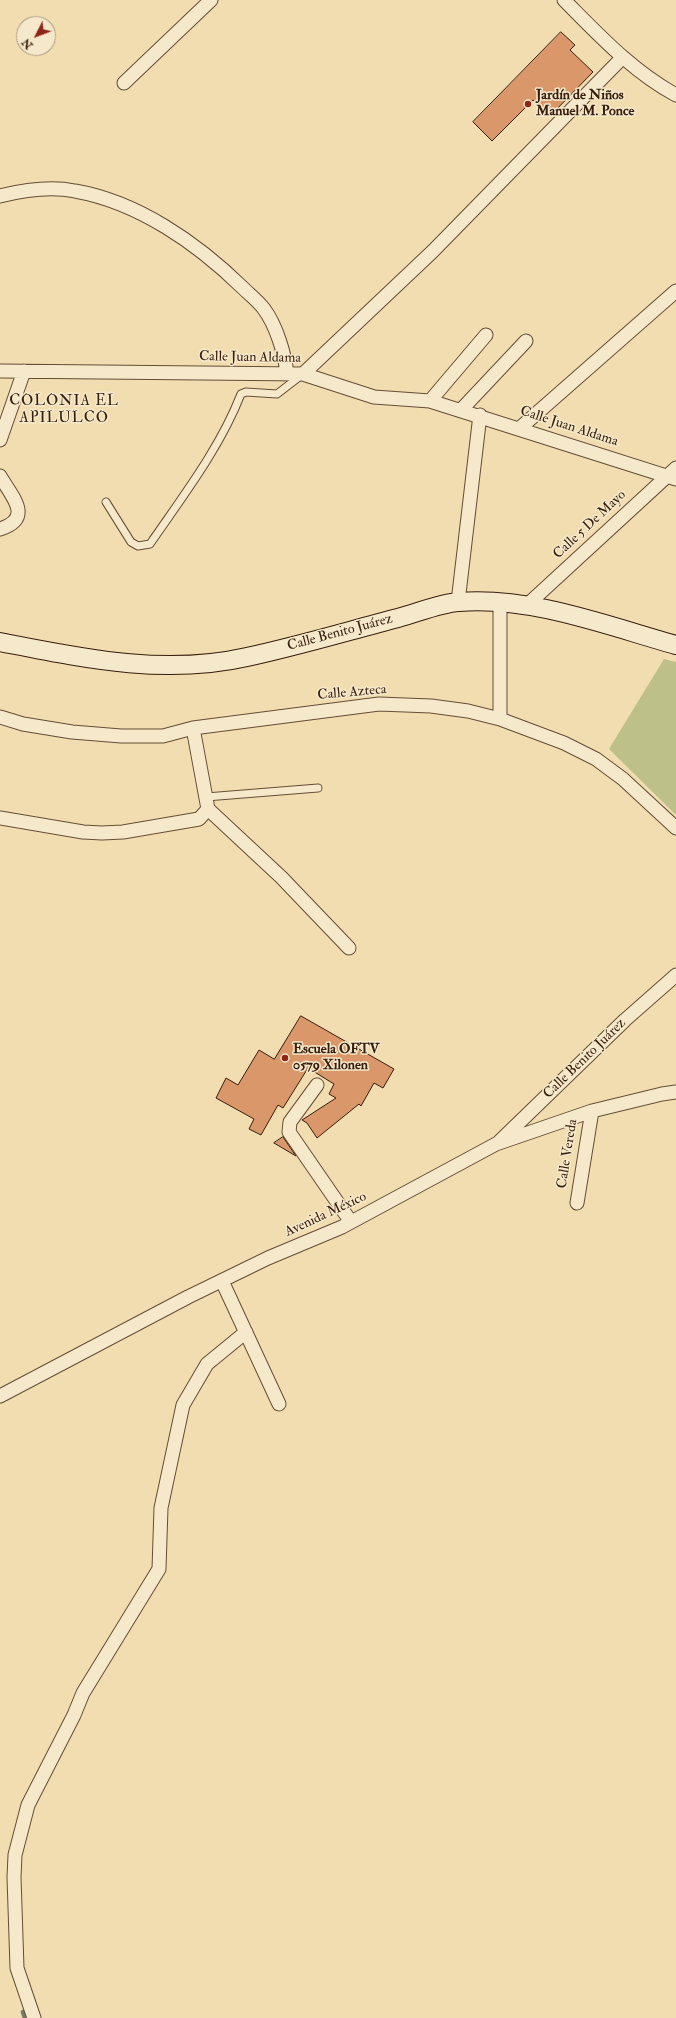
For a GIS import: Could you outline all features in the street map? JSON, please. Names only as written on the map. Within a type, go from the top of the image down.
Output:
[{"type":"main road","name":"Calle Benito Juárez","points":[[0,642],[116,663],[163,667],[203,665],[246,658],[458,602],[500,603],[526,606],[571,615],[676,645]]},
{"type":"street","points":[[124,83],[212,0]]},
{"type":"street","points":[[564,0],[622,58],[660,86],[676,95]]},
{"type":"street","points":[[303,374],[433,251],[622,58]]},
{"type":"street","points":[[0,196],[29,189],[74,190],[122,203],[168,228],[226,271],[264,309],[284,351],[287,374]]},
{"type":"street","points":[[520,428],[676,291]]},
{"type":"street","points":[[430,401],[486,335]]},
{"type":"street","points":[[461,410],[526,341]]},
{"type":"street","name":"Calle Juan Aldama","points":[[0,371],[303,374],[374,397],[430,401],[673,474]]},
{"type":"street","points":[[0,440],[24,371]]},
{"type":"street","points":[[458,602],[480,415]]},
{"type":"street","name":"Calle 5 De Mayo","points":[[526,606],[673,474]]},
{"type":"street","points":[[0,476],[19,508],[19,515],[16,521],[9,527],[0,529]]},
{"type":"street","points":[[500,603],[500,719]]},
{"type":"street","name":"Calle Azteca","points":[[0,717],[23,724],[72,732],[121,736],[163,736],[193,728],[379,704],[431,706],[468,712],[500,719],[564,743],[596,759],[624,779],[676,828]]},
{"type":"street","points":[[193,728],[207,803],[349,948]]},
{"type":"street","points":[[0,818],[83,832],[123,832],[199,819],[207,803]]},
{"type":"street","name":"Calle Benito Juárez","points":[[496,1144],[625,1020],[676,975]]},
{"type":"street","points":[[317,1085],[290,1122],[289,1132],[351,1222]]},
{"type":"street","name":"Avenida México","points":[[0,1396],[222,1281],[351,1222],[496,1144],[592,1111],[676,1092]]},
{"type":"street","name":"Calle Vereda","points":[[577,1203],[592,1111]]},
{"type":"street","points":[[222,1281],[279,1404]]},
{"type":"street","points":[[34,2018],[17,1968],[14,1877],[15,1855],[28,1804],[74,1715],[83,1693],[159,1569],[161,1508],[183,1405],[207,1364],[246,1332]]},
{"type":"lane","points":[[106,502],[131,542],[138,546],[150,544],[183,497],[230,422],[241,394],[246,392],[277,394],[303,374]]},
{"type":"lane","points":[[207,803],[318,788]]},
{"type":"green space","points":[[664,659],[676,662],[676,815],[609,749]]},
{"type":"building","points":[[561,32],[575,45],[570,50],[593,72],[550,116],[533,100],[492,141],[473,122]]},
{"type":"building","points":[[301,1016],[394,1069],[383,1088],[374,1083],[361,1106],[359,1104],[317,1138],[307,1123],[302,1120],[336,1098],[329,1094],[334,1084],[308,1068],[283,1108],[278,1105],[261,1135],[249,1129],[254,1119],[216,1098],[226,1078],[238,1085],[259,1050],[274,1059]]},
{"type":"building","points":[[283,1137],[296,1156],[274,1143]]},
{"type":"waterway","points":[[23,2012],[25,2018]]},
{"type":"place","name":"Jardín de Niños Manuel M. Ponce","points":[[528,104]]},
{"type":"place","name":"Escuela OFTV 0579 Xilonen","points":[[285,1058]]},
{"type":"district","name":"COLONIA EL APILULCO","points":[[64,410]]}]
